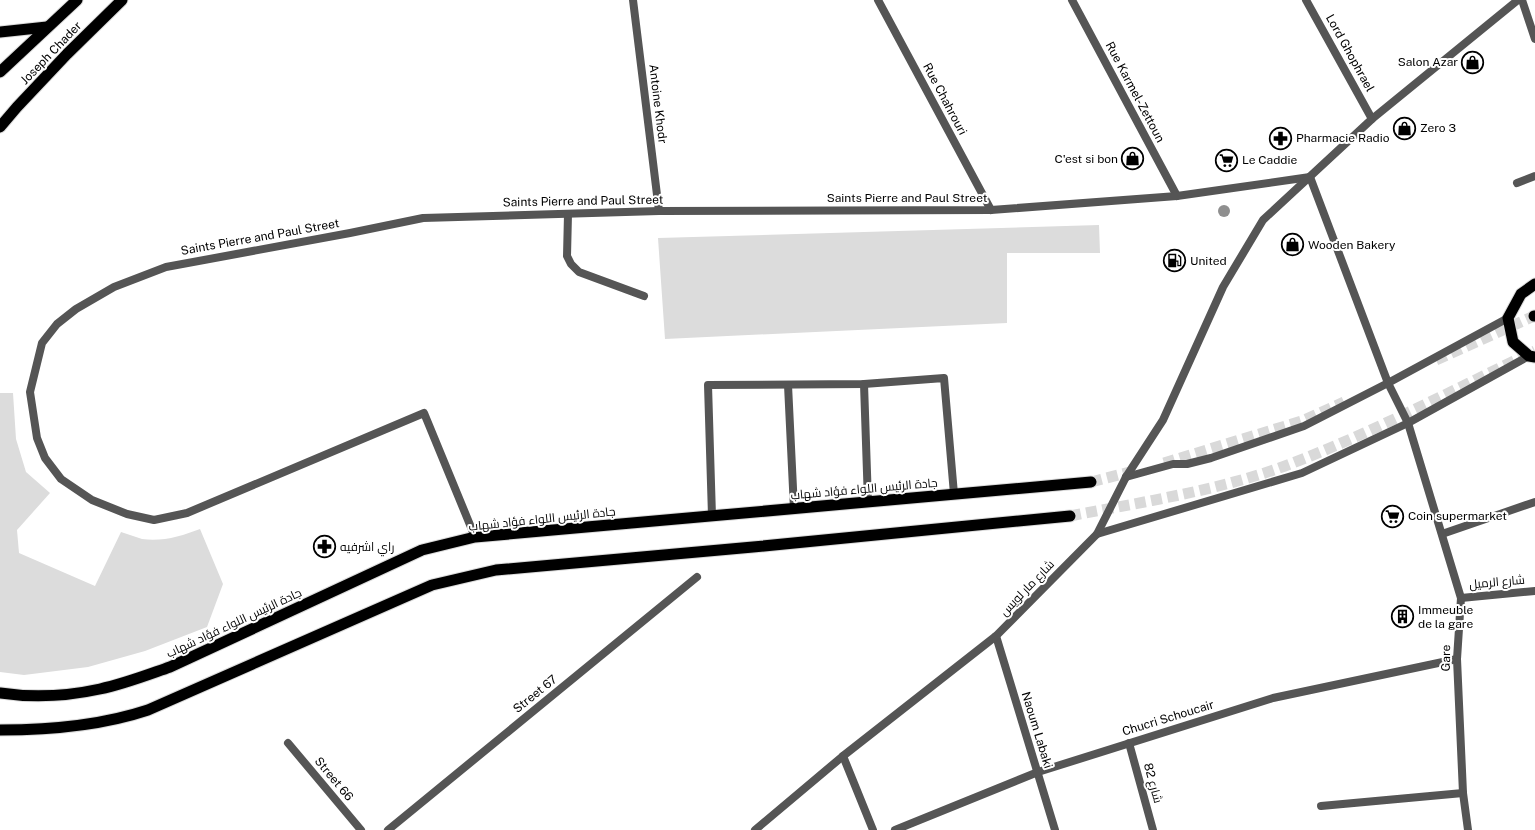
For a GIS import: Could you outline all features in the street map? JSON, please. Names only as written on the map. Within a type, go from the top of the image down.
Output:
[{"type":"highway","name":"Joseph Chader","points":[[0,72],[77,0]]},
{"type":"highway","name":"Joseph Chader","points":[[0,127],[17,106],[122,0]]},
{"type":"highway","points":[[0,32],[47,27]]},
{"type":"highway","points":[[1532,357],[1513,342],[1508,318],[1521,294],[1535,284]]},
{"type":"highway","name":"جادة الرئيس اللواء فؤاد شهاب","points":[[0,693],[14,695],[65,695],[101,689],[130,681],[170,667],[422,550],[475,537],[1091,482]]},
{"type":"highway","points":[[0,730],[68,728],[126,717],[148,710],[432,585],[496,570],[1070,516]]},
{"type":"street","name":"Antoine Khodr","points":[[632,0],[659,211]]},
{"type":"street","name":"Rue Chahrouri","points":[[878,0],[991,210]]},
{"type":"street","name":"Rue Karmel-Zettoun","points":[[1072,0],[1177,196]]},
{"type":"street","name":"Lord Ghophrael","points":[[1306,0],[1372,119]]},
{"type":"street","name":"شارع مار لويس","points":[[755,830],[843,756],[996,636],[1097,534],[1126,477],[1164,420],[1223,287],[1263,220],[1372,119],[1518,0]]},
{"type":"street","points":[[1522,0],[1535,39]]},
{"type":"street","points":[[1517,183],[1535,176]]},
{"type":"street","name":"Saints Pierre and Paul Street","points":[[475,537],[424,412],[187,513],[154,520],[127,514],[92,500],[61,478],[44,458],[37,438],[30,392],[42,343],[58,324],[90,300],[114,287],[166,267],[423,218],[659,211],[991,210],[1177,196],[1310,177]]},
{"type":"street","name":"Gare","points":[[1310,177],[1388,383],[1408,423],[1461,598],[1457,659],[1463,793],[1468,830]]},
{"type":"street","points":[[568,214],[567,256],[571,264],[579,272],[644,296]]},
{"type":"street","points":[[1126,477],[1173,464],[1187,464],[1211,458],[1304,426],[1388,383],[1508,318]]},
{"type":"street","points":[[1097,534],[1302,473],[1408,423],[1532,357]]},
{"type":"street","points":[[712,516],[708,385],[864,384],[944,378],[954,494]]},
{"type":"street","points":[[864,384],[868,502]]},
{"type":"street","points":[[788,385],[794,509]]},
{"type":"street","points":[[1442,534],[1535,502]]},
{"type":"street","name":"Street 67","points":[[388,830],[697,577]]},
{"type":"street","name":"شارع الرميل","points":[[1461,598],[1535,591]]},
{"type":"street","name":"Naoum Labaki","points":[[996,636],[1055,830]]},
{"type":"street","name":"Chucri Schoucair","points":[[895,830],[1038,772],[1272,698],[1457,659]]},
{"type":"street","name":"شارع 82","points":[[1129,742],[1153,830]]},
{"type":"street","name":"Street 66","points":[[288,743],[361,830]]},
{"type":"street","points":[[843,756],[873,830]]},
{"type":"street","points":[[1320,806],[1463,793]]},
{"type":"shaded area","points":[[1099,225],[1100,253],[1007,253],[1007,323],[665,339],[658,238]]},
{"type":"shaded area","points":[[0,393],[13,393],[16,439],[26,472],[50,493],[17,530],[19,553],[95,586],[121,532],[142,539],[157,540],[179,536],[200,529],[223,584],[207,627],[145,651],[88,667],[24,675],[0,672]]},
{"type":"tunnel","points":[[1436,360],[1534,316]]},
{"type":"tunnel","points":[[1070,516],[1206,489],[1259,475],[1285,466],[1380,426],[1535,351]]},
{"type":"tunnel","points":[[1164,463],[1302,421],[1344,402]]},
{"type":"tunnel","points":[[1091,482],[1138,470]]},
{"type":"place","name":"Salon Azar","points":[[1473,62]]},
{"type":"place","name":"Zero 3","points":[[1405,128]]},
{"type":"place","name":"Pharmacie Radio","points":[[1280,138]]},
{"type":"place","name":"C'est si bon","points":[[1133,159]]},
{"type":"place","name":"Le Caddie","points":[[1226,160]]},
{"type":"place","name":"Wooden Bakery","points":[[1293,245]]},
{"type":"place","name":"United","points":[[1175,261]]},
{"type":"place","name":"Coin supermarket","points":[[1392,516]]},
{"type":"place","name":"راي اشرفيه","points":[[324,547]]},
{"type":"place","name":"Immeuble de la gare","points":[[1402,617]]}]
